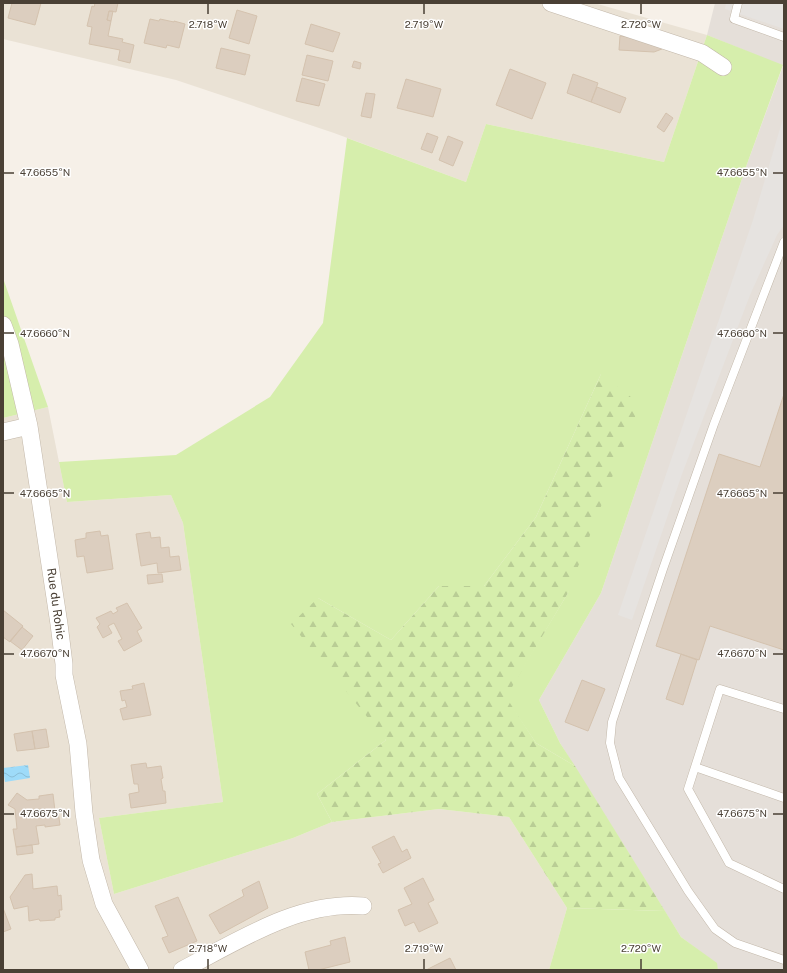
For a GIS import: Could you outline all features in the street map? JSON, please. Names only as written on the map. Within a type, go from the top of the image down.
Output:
[{"type":"street","points":[[551,3],[702,54],[724,67]]},
{"type":"street","name":"Rue du Rohic","points":[[3,325],[10,344],[30,426],[58,617],[64,675],[78,744],[90,860],[104,904],[140,970]]},
{"type":"street","points":[[3,432],[30,426]]},
{"type":"street","points":[[182,970],[254,932],[293,916],[329,907],[348,905],[363,906]]},
{"type":"lane","points":[[738,3],[734,18],[784,37]]},
{"type":"lane","points":[[784,242],[714,424],[663,569],[612,722],[610,743],[619,778],[688,891],[715,929],[735,943],[784,960]]},
{"type":"lane","points":[[784,709],[720,689],[688,789],[729,863],[784,888]]},
{"type":"lane","points":[[695,767],[784,798]]},
{"type":"shaded area","points":[[3,3],[594,3],[707,35],[664,162],[486,124],[466,182],[334,133],[176,80],[3,39]]},
{"type":"shaded area","points":[[715,3],[784,3],[784,970],[718,970],[716,963],[681,937],[560,743],[539,700],[601,593],[747,164],[783,66],[707,35]]},
{"type":"shaded area","points":[[726,3],[784,3],[784,29],[725,9]]},
{"type":"shaded area","points":[[784,115],[784,225],[777,235],[750,295],[682,474],[632,620],[618,615],[753,220]]},
{"type":"shaded area","points":[[48,407],[67,502],[171,495],[183,523],[223,802],[99,818],[114,894],[293,838],[332,822],[439,809],[509,817],[567,908],[549,970],[3,970],[3,418]]},
{"type":"green space","points":[[707,35],[783,65],[747,164],[601,593],[539,700],[560,743],[575,766],[536,743],[505,697],[568,593],[601,374],[536,517],[484,586],[439,586],[391,640],[318,598],[386,740],[317,794],[332,822],[293,838],[114,894],[99,818],[223,802],[183,523],[171,495],[67,502],[59,462],[176,455],[270,397],[323,323],[347,138],[466,182],[486,124],[664,162]]},
{"type":"green space","points":[[3,278],[48,407],[3,418]]},
{"type":"green space","points":[[601,374],[640,404],[568,593],[506,697],[536,743],[575,766],[665,911],[567,908],[509,817],[439,809],[332,822],[317,794],[386,740],[291,624],[318,598],[391,640],[439,586],[484,586],[536,517]]},
{"type":"green space","points":[[567,908],[665,911],[681,937],[717,963],[718,970],[549,970]]},
{"type":"water","points":[[28,765],[30,778],[5,782],[3,768]]},
{"type":"building","points":[[12,3],[41,3],[35,25],[8,18]]},
{"type":"building","points":[[95,3],[118,3],[116,12],[109,11],[107,20],[111,21],[108,36],[123,39],[122,42],[134,45],[130,63],[118,60],[120,50],[89,44],[92,27],[87,26],[92,6],[94,7]]},
{"type":"building","points":[[237,10],[257,16],[249,44],[229,38]]},
{"type":"building","points":[[109,11],[113,11],[111,21],[107,20]]},
{"type":"building","points":[[150,19],[159,21],[160,19],[174,21],[185,24],[179,48],[167,45],[166,48],[144,43]]},
{"type":"building","points":[[311,24],[340,33],[333,52],[305,44]]},
{"type":"building","points":[[620,36],[655,40],[662,49],[654,52],[619,50]]},
{"type":"building","points":[[221,48],[250,55],[245,75],[216,68]]},
{"type":"building","points":[[307,55],[333,61],[328,81],[302,75]]},
{"type":"building","points":[[354,61],[361,63],[360,69],[352,67]]},
{"type":"building","points":[[510,69],[546,83],[532,119],[496,105]]},
{"type":"building","points":[[573,74],[598,83],[591,102],[567,93]]},
{"type":"building","points":[[302,78],[325,84],[319,106],[296,101]]},
{"type":"building","points":[[406,79],[441,89],[433,117],[397,108]]},
{"type":"building","points":[[597,87],[626,98],[620,113],[591,102]]},
{"type":"building","points":[[366,93],[375,94],[371,118],[361,116]]},
{"type":"building","points":[[666,113],[673,118],[664,132],[657,127]]},
{"type":"building","points":[[427,133],[438,137],[432,153],[421,149]]},
{"type":"building","points":[[448,136],[463,142],[453,166],[439,160]]},
{"type":"building","points":[[784,394],[784,650],[710,626],[699,660],[656,646],[719,454],[760,467]]},
{"type":"building","points":[[100,531],[101,536],[108,535],[113,569],[87,573],[84,556],[77,557],[75,540],[86,538],[86,533]]},
{"type":"building","points":[[150,532],[151,538],[160,537],[161,548],[169,547],[170,557],[179,556],[181,570],[158,573],[157,563],[141,566],[136,534]]},
{"type":"building","points":[[162,574],[163,582],[148,584],[147,575]]},
{"type":"building","points":[[127,603],[142,628],[137,631],[142,641],[124,651],[118,641],[122,639],[114,623],[108,626],[112,633],[103,638],[97,627],[100,624],[96,618],[111,611],[113,614],[118,611],[116,608]]},
{"type":"building","points":[[3,610],[23,626],[10,642],[3,637]]},
{"type":"building","points":[[22,627],[33,636],[22,650],[10,641]]},
{"type":"building","points":[[681,654],[697,660],[683,705],[666,699]]},
{"type":"building","points":[[582,680],[605,689],[588,731],[565,722]]},
{"type":"building","points":[[144,683],[151,715],[123,720],[120,709],[127,707],[125,700],[122,701],[120,691],[133,689],[132,686]]},
{"type":"building","points":[[46,729],[49,747],[35,749],[32,731]]},
{"type":"building","points":[[32,731],[35,749],[17,751],[14,734]]},
{"type":"building","points":[[146,763],[147,768],[161,766],[163,778],[161,779],[163,791],[165,791],[166,803],[131,808],[129,794],[139,792],[138,784],[134,784],[131,765]]},
{"type":"building","points":[[17,793],[27,800],[39,799],[39,796],[53,794],[55,811],[58,811],[60,825],[45,827],[45,825],[36,826],[39,844],[16,847],[13,829],[17,829],[15,809],[8,805]]},
{"type":"building","points":[[394,836],[402,852],[407,849],[411,858],[383,873],[378,864],[381,863],[372,847]]},
{"type":"building","points":[[32,845],[33,853],[17,855],[16,847]]},
{"type":"building","points":[[32,874],[33,889],[57,886],[58,896],[61,895],[62,910],[59,910],[60,917],[55,918],[55,920],[40,921],[39,919],[29,921],[28,906],[14,909],[10,897],[25,875]]},
{"type":"building","points":[[423,878],[434,900],[428,903],[438,923],[419,932],[414,922],[405,926],[398,910],[412,904],[404,888]]},
{"type":"building","points":[[259,881],[268,908],[220,934],[209,915],[244,896],[242,890]]},
{"type":"building","points":[[178,897],[197,941],[169,953],[162,938],[168,936],[155,906]]},
{"type":"building","points":[[3,908],[11,929],[3,932]]},
{"type":"building","points":[[345,937],[350,962],[318,970],[309,970],[305,952],[331,945],[330,941]]},
{"type":"building","points":[[450,958],[456,970],[426,970]]}]
